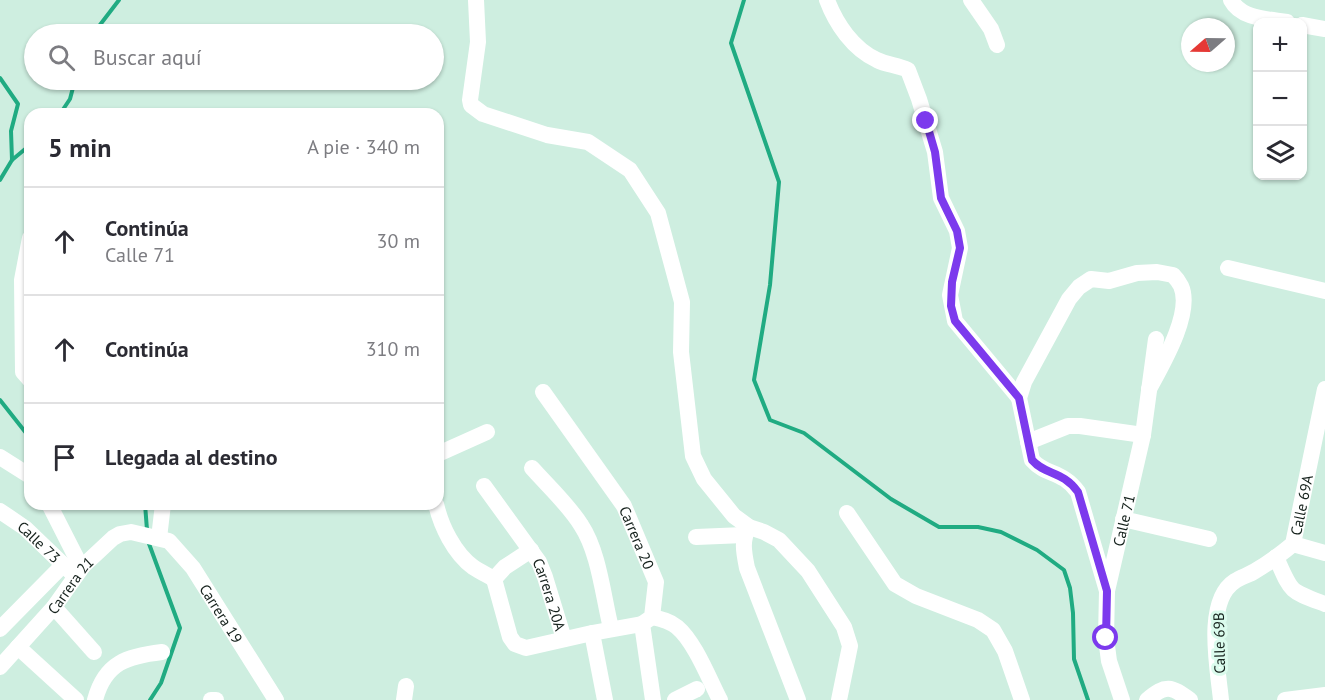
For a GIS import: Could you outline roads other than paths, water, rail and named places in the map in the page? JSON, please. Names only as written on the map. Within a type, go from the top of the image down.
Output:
[{"type":"street","points":[[476,0],[478,42],[471,105],[483,114],[536,132],[588,142],[630,170],[658,213],[682,302],[681,352],[693,456],[704,479],[747,531],[745,556],[747,568],[798,700]]},
{"type":"street","points":[[827,0],[838,24],[858,47],[875,59],[897,64],[908,70],[920,99],[935,152],[941,198],[957,231],[960,248],[950,295],[955,321],[1019,398],[1032,460],[1038,466],[1070,481],[1078,492],[1107,591]]},
{"type":"street","points":[[971,0],[991,29],[997,45]]},
{"type":"street","points":[[1231,0],[1235,7],[1253,17],[1260,18]]},
{"type":"street","points":[[1307,26],[1325,29]]},
{"type":"street","points":[[1228,268],[1325,291]]},
{"type":"street","points":[[24,270],[22,280],[24,373]]},
{"type":"street","points":[[1019,398],[1031,368],[1069,299],[1079,287],[1091,279],[1109,281],[1137,273],[1173,275],[1181,285],[1184,294],[1181,316],[1168,355],[1149,389]]},
{"type":"street","name":"Calle 71","points":[[1122,700],[1110,661],[1106,638],[1107,591],[1143,435],[1156,339]]},
{"type":"street","name":"Calle 69A","points":[[1228,588],[1234,581],[1257,570],[1293,544],[1317,466],[1325,389]]},
{"type":"street","name":"Carrera 20","points":[[543,392],[624,506],[656,582],[647,620],[653,700]]},
{"type":"street","points":[[1028,442],[1068,426],[1143,435]]},
{"type":"street","points":[[444,451],[487,432]]},
{"type":"street","points":[[0,457],[24,472]]},
{"type":"street","points":[[532,468],[587,535],[593,550],[611,628]]},
{"type":"street","name":"Carrera 20A","points":[[484,486],[531,550],[545,577],[564,639]]},
{"type":"street","name":"Calle 73","points":[[0,510],[26,528],[74,569]]},
{"type":"street","points":[[0,629],[74,569],[78,561],[52,510]]},
{"type":"street","points":[[158,537],[162,510]]},
{"type":"street","points":[[438,510],[445,531],[461,555],[473,567],[494,579],[510,637],[515,644],[526,648],[647,620],[670,622],[680,628],[694,649],[720,700]]},
{"type":"street","points":[[847,513],[895,584],[916,596],[978,620],[993,630],[1005,651],[1022,700]]},
{"type":"street","points":[[1123,519],[1209,539]]},
{"type":"street","points":[[696,537],[747,531],[764,532],[779,540],[808,571],[844,627],[850,646],[839,700]]},
{"type":"street","name":"Carrera 21","points":[[0,667],[54,607],[74,569],[120,534],[130,532],[158,537]]},
{"type":"street","name":"Carrera 19","points":[[158,537],[169,540],[193,568],[274,699]]},
{"type":"street","points":[[1293,544],[1325,553]]},
{"type":"street","points":[[494,579],[505,567],[531,550]]},
{"type":"street","points":[[1276,557],[1290,588],[1296,593],[1325,604]]},
{"type":"street","name":"Calle 69B","points":[[1221,700],[1216,614],[1220,598],[1228,588]]},
{"type":"street","points":[[54,607],[94,652]]},
{"type":"street","points":[[592,633],[604,700]]},
{"type":"street","points":[[18,647],[76,700]]},
{"type":"street","points":[[95,700],[101,685],[113,667],[134,656],[162,652]]},
{"type":"street","points":[[675,700],[697,689]]},
{"type":"street","points":[[1147,700],[1158,691],[1170,694],[1176,690],[1190,700]]},
{"type":"street","points":[[1285,700],[1325,695]]},
{"type":"street","points":[[211,700],[216,700]]},
{"type":"waterway","points":[[101,24],[119,0]]},
{"type":"waterway","points":[[744,0],[731,43],[779,182],[770,285],[754,380],[770,420],[804,433],[891,499],[939,527],[978,527],[1001,532],[1037,550],[1064,570],[1070,588],[1073,613],[1074,659],[1088,700]]},
{"type":"waterway","points":[[0,78],[18,104],[11,131],[12,160],[0,180]]},
{"type":"waterway","points":[[64,108],[72,90]]},
{"type":"waterway","points":[[12,160],[24,150]]},
{"type":"waterway","points":[[0,400],[24,430]]},
{"type":"waterway","points":[[145,510],[147,530]]},
{"type":"waterway","points":[[148,541],[180,628],[161,683],[150,700]]}]
